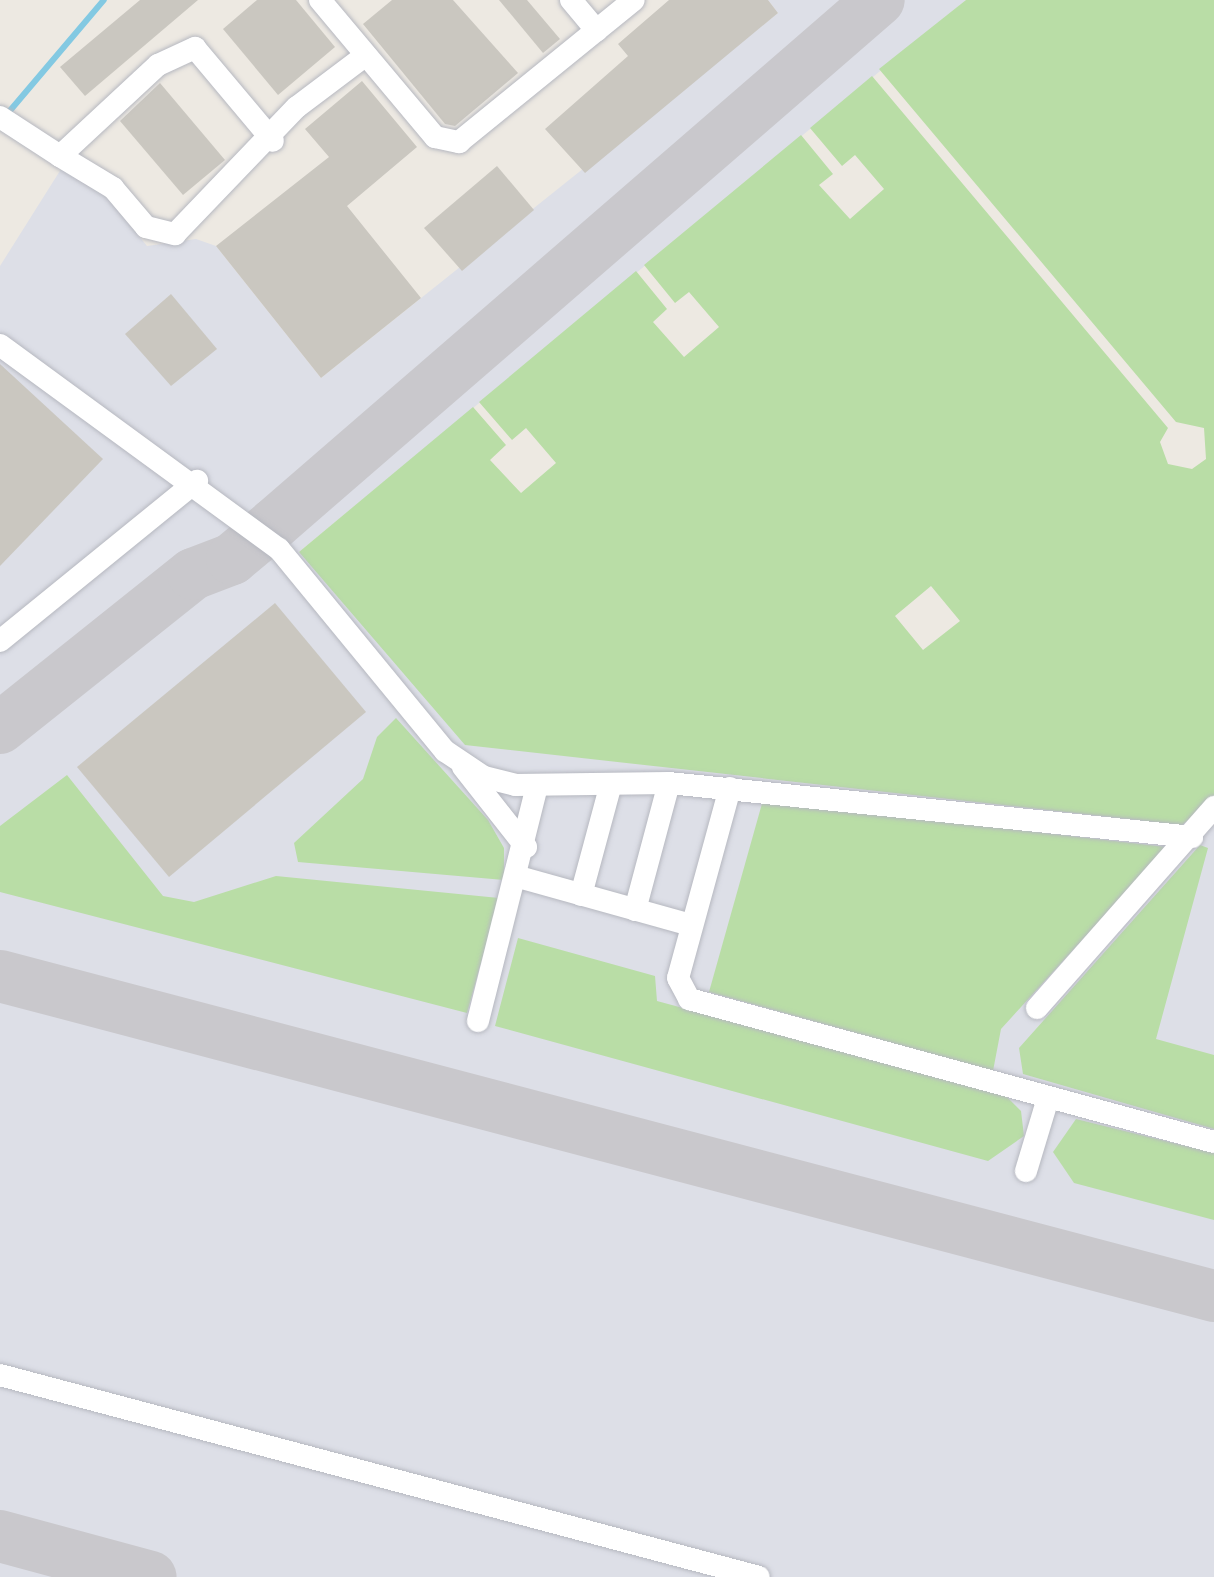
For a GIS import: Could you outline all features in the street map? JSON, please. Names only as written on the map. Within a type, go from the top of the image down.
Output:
[{"type":"lane","points":[[320,0],[434,138],[459,142],[634,0]]},
{"type":"lane","points":[[572,0],[597,31]]},
{"type":"lane","points":[[60,156],[188,48],[201,52],[273,141]]},
{"type":"lane","points":[[3,120],[112,188],[163,236],[273,141],[297,106],[366,56]]},
{"type":"lane","points":[[0,344],[197,481],[279,550],[526,847]]},
{"type":"lane","points":[[0,641],[197,481]]},
{"type":"lane","points":[[463,768],[537,786],[669,782],[1192,837]]},
{"type":"lane","points":[[635,910],[669,782]]},
{"type":"lane","points":[[581,895],[611,784]]},
{"type":"lane","points":[[478,1021],[526,847],[537,786]]},
{"type":"lane","points":[[730,788],[678,978],[690,999],[1214,1142]]},
{"type":"lane","points":[[1038,1008],[1192,837],[1214,806]]},
{"type":"lane","points":[[518,878],[691,925]]},
{"type":"lane","points":[[1026,1171],[1048,1098]]},
{"type":"lane","points":[[0,1375],[758,1577]]},
{"type":"shaded area","points":[[768,0],[966,0],[299,552],[1214,785],[1214,1577],[0,1577],[0,266],[63,166],[108,198],[147,246],[196,239],[216,246],[321,378],[778,13]]},
{"type":"green space","points":[[966,0],[1214,0],[1214,799],[1182,825],[465,745],[299,552],[473,407],[506,445],[490,460],[521,493],[556,463],[526,428],[512,440],[479,402],[636,271],[667,309],[653,322],[684,357],[719,327],[689,292],[675,303],[644,265],[801,135],[833,174],[819,185],[850,219],[884,189],[855,155],[842,166],[810,128],[872,76],[1168,428],[1160,442],[1168,464],[1192,469],[1206,459],[1204,428],[1176,422],[879,69]],"holes":[[[931,586],[960,621],[923,650],[895,616]]]},
{"type":"green space","points":[[396,718],[488,820],[504,848],[504,880],[298,862],[294,843],[363,779],[377,737]]},
{"type":"green space","points":[[67,775],[163,896],[194,902],[276,876],[499,898],[467,1013],[0,892],[0,826]]},
{"type":"green space","points":[[763,800],[1167,847],[1001,1029],[993,1071],[709,992]]},
{"type":"green space","points":[[1200,845],[1208,848],[1156,1039],[1214,1055],[1214,1129],[1023,1074],[1019,1048]]},
{"type":"green space","points":[[518,938],[655,976],[657,1001],[1005,1095],[1021,1111],[1024,1136],[988,1161],[495,1026]]},
{"type":"green space","points":[[1076,1119],[1214,1153],[1214,1220],[1074,1183],[1053,1152]]},
{"type":"building","points":[[140,0],[198,0],[85,96],[60,67]]},
{"type":"building","points":[[257,0],[296,0],[335,47],[278,95],[223,29]]},
{"type":"building","points":[[392,0],[453,0],[518,73],[455,126],[445,124],[363,24]]},
{"type":"building","points":[[499,0],[527,0],[560,39],[543,53]]},
{"type":"building","points":[[669,0],[768,0],[778,13],[585,173],[545,129],[628,56],[618,44]]},
{"type":"building","points":[[362,81],[417,147],[347,206],[421,298],[321,378],[216,246],[329,157],[305,129]]},
{"type":"building","points":[[160,83],[225,160],[183,195],[120,121]]},
{"type":"building","points":[[497,166],[534,210],[462,271],[424,228]]},
{"type":"building","points":[[171,294],[217,349],[171,386],[125,334]]},
{"type":"building","points":[[0,364],[103,459],[0,566]]},
{"type":"building","points":[[275,603],[366,712],[169,877],[77,767]]},
{"type":"waterway","points":[[8,113],[104,0]]},
{"type":"taxiway","points":[[0,728],[193,574],[232,559],[879,0]]},
{"type":"taxiway","points":[[0,976],[1214,1296]]},
{"type":"taxiway","points":[[0,1536],[151,1577]]}]
